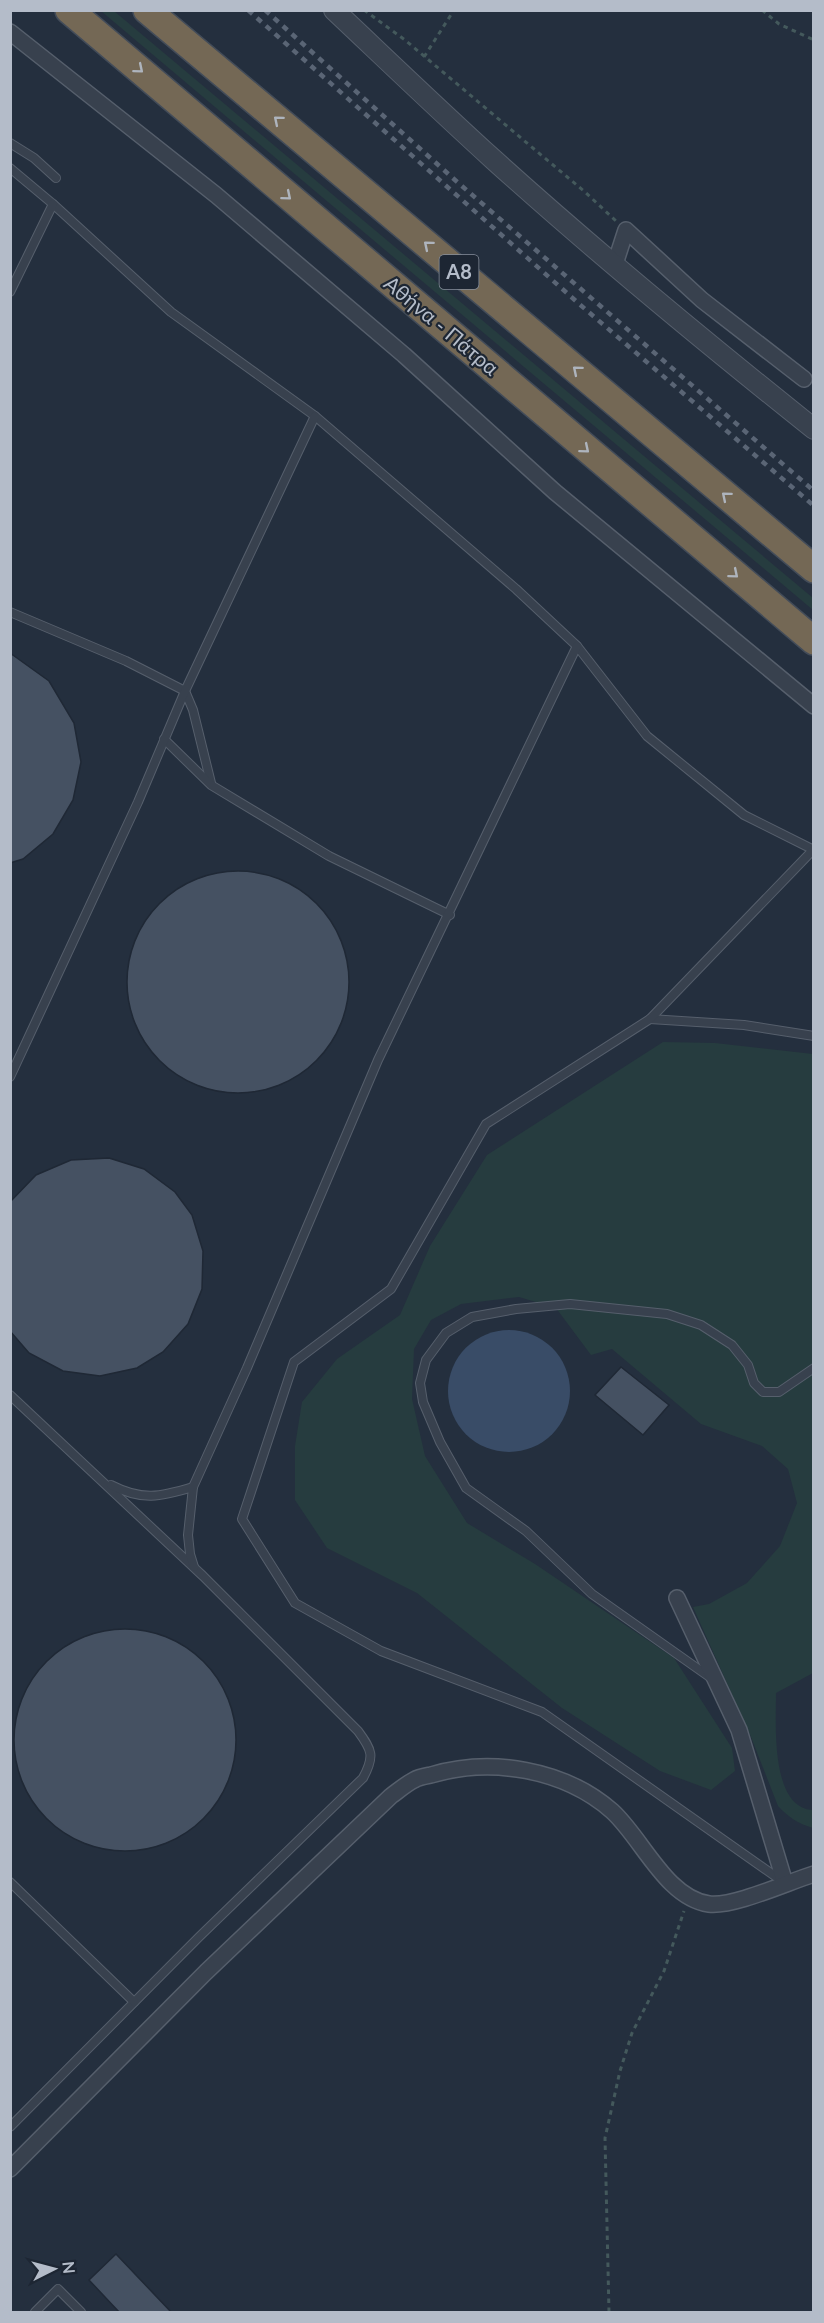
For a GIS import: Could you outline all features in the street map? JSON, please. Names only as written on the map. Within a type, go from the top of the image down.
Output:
[{"type":"highway","name":"Αθήνα - Πάτρα","points":[[69,10],[813,641]]},
{"type":"highway","name":"Α8","points":[[147,10],[813,569]]},
{"type":"street","points":[[334,10],[494,160],[741,372],[813,429]]},
{"type":"street","points":[[10,32],[216,195],[404,355],[555,492],[813,706]]},
{"type":"street","points":[[615,264],[626,230],[702,300],[804,379]]},
{"type":"street","points":[[677,1598],[739,1730],[785,1883]]},
{"type":"street","points":[[10,2169],[206,1972],[392,1796],[414,1780],[453,1768],[488,1766],[515,1768],[553,1778],[582,1791],[611,1810],[630,1830],[651,1860],[689,1898],[710,1904],[735,1901],[813,1874]]},
{"type":"lane","points":[[10,143],[34,158],[56,178]]},
{"type":"lane","points":[[10,168],[53,204],[171,312],[315,416],[507,581],[577,646],[647,736],[744,814],[813,850],[650,1019],[486,1124],[391,1289],[294,1362],[242,1519],[295,1603],[381,1651],[542,1712],[785,1883]]},
{"type":"lane","points":[[10,173],[27,182]]},
{"type":"lane","points":[[10,292],[53,204]]},
{"type":"lane","points":[[10,1077],[138,802],[185,691],[315,416]]},
{"type":"lane","points":[[10,612],[126,661],[185,691],[193,710],[211,785]]},
{"type":"lane","points":[[195,1569],[190,1554],[188,1535],[193,1487],[247,1368],[378,1060],[450,915],[577,646]]},
{"type":"lane","points":[[164,739],[211,785],[329,856],[450,915]]},
{"type":"lane","points":[[650,1019],[744,1025],[813,1036]]},
{"type":"lane","points":[[717,1683],[592,1594],[526,1531],[466,1488],[440,1442],[423,1402],[420,1383],[426,1360],[446,1333],[472,1317],[516,1309],[570,1304],[667,1314],[701,1325],[732,1345],[748,1365],[754,1383],[763,1392],[779,1392],[813,1368]]},
{"type":"lane","points":[[10,1395],[195,1569],[358,1731],[370,1747],[371,1762],[363,1778],[10,2127]]},
{"type":"lane","points":[[102,1481],[129,1495],[141,1497],[193,1487]]},
{"type":"lane","points":[[10,1882],[134,2002]]},
{"type":"lane","points":[[35,2313],[58,2289],[81,2313]]},
{"type":"path","points":[[364,10],[424,57],[585,192],[626,230]]},
{"type":"path","points":[[424,57],[454,10]]},
{"type":"path","points":[[762,10],[780,24],[813,40]]},
{"type":"path","points":[[609,2313],[604,2138],[620,2071],[632,2033],[664,1971],[689,1898]]},
{"type":"green space","points":[[101,11],[114,11],[813,598],[813,610]]},
{"type":"green space","points":[[663,1042],[715,1043],[813,1054],[813,1673],[776,1693],[776,1743],[782,1780],[789,1795],[799,1806],[813,1810],[813,1828],[794,1820],[778,1806],[751,1737],[693,1607],[709,1604],[747,1583],[780,1546],[797,1503],[788,1469],[762,1446],[701,1424],[612,1349],[591,1355],[556,1308],[519,1297],[461,1304],[431,1320],[414,1349],[412,1399],[425,1456],[467,1523],[535,1564],[674,1658],[732,1748],[735,1771],[711,1790],[660,1771],[562,1708],[417,1593],[327,1548],[295,1500],[295,1446],[302,1402],[337,1359],[400,1315],[430,1246],[487,1155]]},
{"type":"water","points":[[509,1330],[532,1335],[543,1340],[552,1348],[560,1357],[565,1368],[570,1391],[565,1414],[560,1425],[552,1434],[543,1442],[532,1447],[509,1452],[486,1447],[475,1442],[466,1434],[458,1425],[453,1414],[448,1391],[453,1368],[458,1357],[466,1348],[475,1340],[486,1335]]},
{"type":"building","points":[[10,653],[49,681],[74,723],[81,762],[73,800],[53,834],[23,859],[10,863]]},
{"type":"building","points":[[227,871],[249,871],[281,879],[300,889],[317,903],[331,920],[341,939],[347,960],[349,982],[347,1004],[341,1025],[331,1044],[317,1061],[300,1075],[270,1089],[249,1093],[227,1093],[206,1089],[185,1080],[167,1068],[152,1053],[140,1035],[131,1014],[127,993],[127,971],[131,950],[140,929],[152,911],[167,896],[185,884],[206,875]]},
{"type":"building","points":[[109,1158],[144,1169],[175,1192],[192,1215],[203,1251],[202,1289],[188,1324],[163,1352],[137,1368],[100,1376],[63,1371],[29,1353],[10,1331],[10,1202],[36,1175],[71,1160]]},
{"type":"building","points":[[621,1367],[669,1405],[643,1435],[595,1395]]},
{"type":"building","points":[[125,1629],[147,1631],[177,1642],[195,1654],[211,1670],[223,1688],[231,1708],[236,1740],[234,1762],[223,1792],[211,1810],[195,1826],[177,1838],[157,1846],[125,1851],[103,1849],[73,1838],[55,1826],[39,1810],[27,1792],[19,1772],[14,1740],[16,1718],[27,1688],[39,1670],[55,1654],[73,1642],[93,1634]]},
{"type":"building","points":[[116,2254],[172,2313],[120,2313],[89,2280]]},
{"type":"railway","points":[[248,10],[577,302],[814,506]]},
{"type":"railway","points":[[265,10],[455,180],[814,491]]}]
